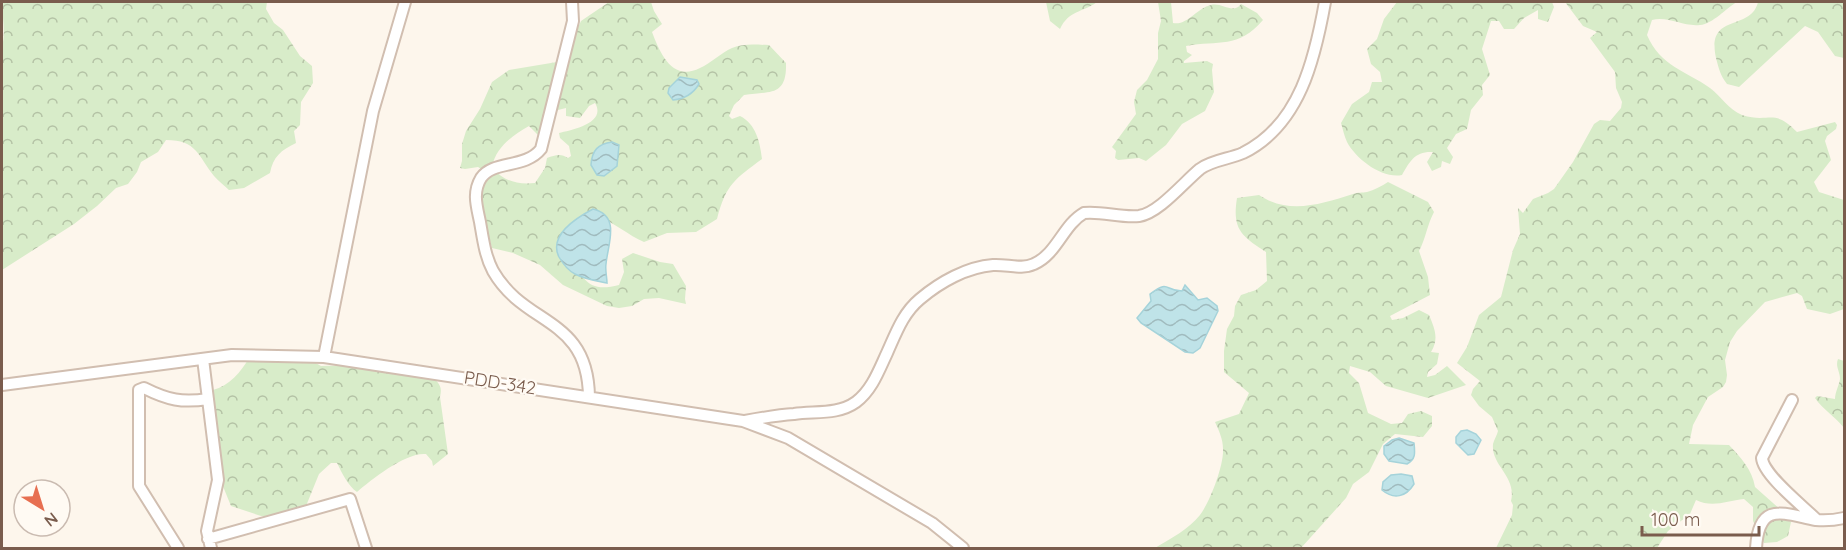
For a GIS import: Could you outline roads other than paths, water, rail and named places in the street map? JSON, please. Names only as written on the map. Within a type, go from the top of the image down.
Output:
[{"type":"street","points":[[324,357],[373,111],[405,2]]},
{"type":"street","points":[[572,2],[573,21],[541,149],[530,160],[491,170],[484,175],[476,186],[475,199],[487,257],[494,272],[506,288],[566,335],[576,346],[584,361],[589,397]]},
{"type":"street","points":[[743,421],[795,413],[843,410],[858,401],[873,383],[904,315],[920,299],[959,274],[976,267],[996,264],[1021,267],[1033,265],[1044,258],[1073,222],[1084,213],[1140,216],[1155,209],[1204,166],[1244,153],[1268,136],[1288,114],[1303,88],[1325,2]]},
{"type":"street","name":"PDD-342","points":[[2,385],[232,355],[324,357],[743,421],[788,438],[809,450],[933,523],[963,549]]},
{"type":"street","points":[[203,359],[218,480],[210,513],[210,544],[350,499],[366,549]]},
{"type":"street","points":[[178,549],[139,486],[139,390],[144,388],[167,399],[191,402],[208,399]]},
{"type":"street","points":[[1791,400],[1762,458],[1762,464],[1817,520]]},
{"type":"street","points":[[1756,549],[1757,537],[1764,522],[1773,514],[1782,512],[1832,521],[1845,518]]},
{"type":"water","points":[[680,77],[697,80],[699,84],[688,95],[673,100],[668,93],[669,88]]},
{"type":"water","points":[[612,142],[619,145],[617,166],[604,176],[597,175],[591,165],[594,152],[599,146]]},
{"type":"water","points":[[593,209],[602,213],[610,224],[606,266],[607,283],[586,279],[573,273],[559,257],[557,249],[557,241],[566,228]]},
{"type":"water","points":[[1185,285],[1198,300],[1207,298],[1217,306],[1218,311],[1200,348],[1193,353],[1185,352],[1137,318],[1151,301],[1150,294],[1164,286],[1182,291]]},
{"type":"water","points":[[1467,430],[1476,434],[1481,440],[1474,454],[1468,455],[1456,443],[1456,437],[1461,431]]},
{"type":"water","points":[[1399,438],[1414,443],[1414,455],[1407,464],[1389,461],[1384,454],[1384,446]]},
{"type":"water","points":[[1391,475],[1412,476],[1414,484],[1407,492],[1395,496],[1382,490],[1383,482]]}]
